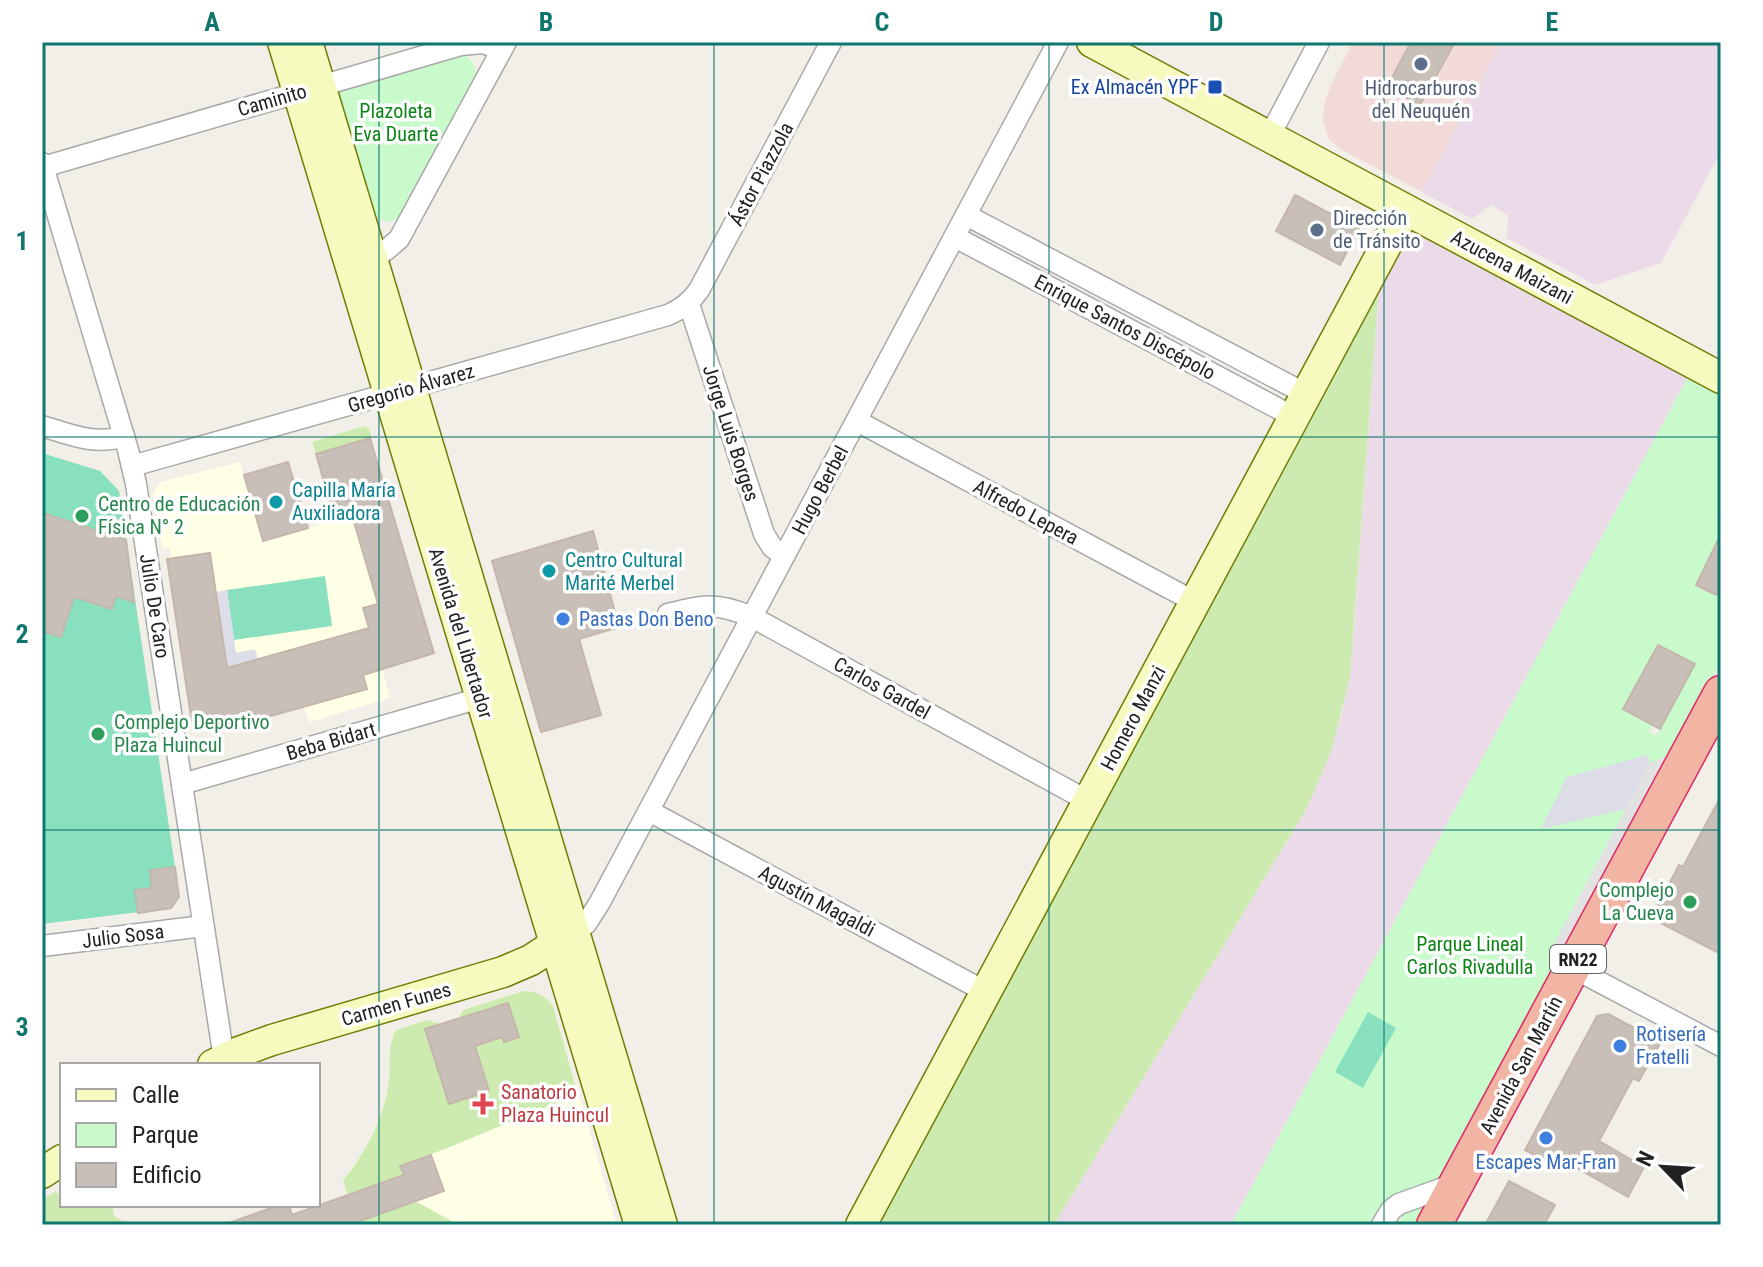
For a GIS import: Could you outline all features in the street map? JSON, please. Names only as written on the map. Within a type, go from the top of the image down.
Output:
[{"type":"highway","name":"Avenida San Martín","points":[[1459,1225],[1582,973],[1719,712]]},
{"type":"highway","name":"Avenida San Martín","points":[[1434,1225],[1582,973]]},
{"type":"main road","name":"Avenida del Libertador","points":[[283,42],[309,89],[565,938],[640,1225]]},
{"type":"main road","name":"Avenida del Libertador","points":[[307,42],[309,89]]},
{"type":"main road","name":"Azucena Maizani","points":[[1092,42],[1721,378]]},
{"type":"main road","name":"Homero Manzi","points":[[861,1225],[1405,210]]},
{"type":"main road","name":"Avenida del Libertador","points":[[400,391],[480,698],[662,1225]]},
{"type":"main road","name":"Carmen Funes","points":[[218,1062],[272,1040],[503,972],[531,960],[565,938]]},
{"type":"main road","points":[[42,1173],[60,1161]]},
{"type":"street","name":"Ástor Piazzola","points":[[689,304],[704,282],[831,42]]},
{"type":"street","name":"Hugo Berbel","points":[[565,938],[586,924],[596,910],[1058,42]]},
{"type":"street","points":[[1269,137],[1319,42]]},
{"type":"street","name":"Caminito","points":[[42,165],[461,45],[504,45]]},
{"type":"street","points":[[360,259],[390,247],[402,233],[504,45]]},
{"type":"street","name":"Julio De Caro","points":[[42,165],[132,466],[203,926],[218,1062]]},
{"type":"street","name":"Enrique Santos Discépolo","points":[[966,215],[1300,406]]},
{"type":"street","name":"Enrique Santos Discépolo","points":[[955,237],[1300,406]]},
{"type":"street","name":"Gregorio Álvarez","points":[[132,466],[668,315],[689,304]]},
{"type":"street","name":"Jorge Luis Borges","points":[[689,304],[764,534],[772,547],[784,556]]},
{"type":"street","name":"Alfredo Lepera","points":[[857,421],[1195,602]]},
{"type":"street","points":[[42,426],[91,440],[106,441],[124,436]]},
{"type":"street","name":"Carlos Gardel","points":[[668,614],[697,606],[715,605],[752,617],[1088,801]]},
{"type":"street","name":"Beba Bidart","points":[[182,784],[480,698]]},
{"type":"street","name":"Agustín Magaldi","points":[[649,811],[986,992]]},
{"type":"street","name":"Julio Sosa","points":[[42,946],[203,926]]},
{"type":"street","points":[[1582,973],[1721,1046]]},
{"type":"street","points":[[1382,1225],[1391,1210],[1399,1204],[1457,1183]]},
{"type":"shaded area","points":[[1353,42],[1491,42],[1499,46],[1422,192],[1340,149],[1328,138],[1323,120],[1325,101]]},
{"type":"shaded area","points":[[1501,42],[1721,42],[1721,151],[1661,263],[1595,285],[1507,238],[1508,215],[1491,205],[1472,219],[1422,192]]},
{"type":"shaded area","points":[[1419,234],[1688,377],[1231,1225],[1054,1225],[1307,808],[1342,714],[1352,657],[1379,286],[1403,245]]},
{"type":"shaded area","points":[[364,426],[372,437],[434,653],[382,669],[390,698],[309,722],[304,707],[242,724],[193,730],[167,559],[171,558],[170,548],[162,549],[153,494],[160,482],[240,462],[263,541],[308,528],[335,519],[312,442]]},
{"type":"shaded area","points":[[227,590],[236,653],[255,649],[258,659],[227,668],[216,592]]},
{"type":"shaded area","points":[[1647,755],[1650,763],[1626,809],[1541,829],[1567,777]]},
{"type":"shaded area","points":[[1669,756],[1561,962],[1555,942],[1650,763]]},
{"type":"shaded area","name":"Sanatorio Plaza Huincul","points":[[523,991],[541,994],[553,1006],[617,1225],[256,1225],[286,1207],[290,1207],[293,1215],[348,1195],[343,1181],[367,1146],[382,1113],[390,1076],[391,1039],[396,1030],[427,1020],[441,1024],[458,1019],[463,1010]]},
{"type":"green space","name":"Plazoleta Eva Duarte","points":[[462,54],[474,66],[474,83],[400,218],[388,221],[375,217],[337,91]]},
{"type":"green space","points":[[1379,286],[1350,677],[1332,749],[1307,808],[1054,1225],[874,1225]]},
{"type":"green space","name":"Parque Lineal Carlos Rivadulla","points":[[1688,377],[1721,395],[1721,507],[1716,517],[1721,520],[1721,557],[1711,553],[1696,584],[1716,595],[1721,585],[1721,662],[1669,756],[1650,763],[1555,942],[1561,962],[1450,1172],[1374,1225],[1231,1225]],"holes":[[[1658,645],[1694,664],[1656,736],[1649,732],[1652,725],[1624,709]]]},
{"type":"green space","points":[[364,426],[372,437],[316,454],[312,442]]},
{"type":"green space","name":"Complejo Deportivo Plaza Huincul","points":[[42,453],[100,471],[119,491],[179,897],[171,908],[42,924]]},
{"type":"green space","points":[[325,576],[332,626],[234,640],[227,590]]},
{"type":"green space","points":[[523,991],[540,994],[553,1006],[578,1094],[401,1165],[404,1175],[348,1195],[343,1181],[367,1146],[379,1121],[387,1093],[390,1048],[396,1030],[427,1020],[441,1024],[458,1019],[463,1010]]},
{"type":"green space","points":[[1368,1012],[1396,1028],[1363,1088],[1335,1072]]},
{"type":"green space","points":[[56,1191],[60,1207],[112,1207],[114,1216],[126,1225],[42,1225],[42,1200]]},
{"type":"green space","points":[[415,1201],[459,1225],[349,1225]]},
{"type":"green space","points":[[1431,1205],[1420,1225],[1397,1225],[1405,1212]]},
{"type":"building","name":"Hidrocarburos del Neuquén","points":[[1411,42],[1455,42],[1420,105],[1387,87]]},
{"type":"building","name":"Dirección de Tránsito","points":[[1295,195],[1359,229],[1340,265],[1276,231]]},
{"type":"building","points":[[370,438],[434,653],[363,675],[367,689],[242,724],[193,730],[167,559],[210,553],[227,668],[369,628],[363,608],[378,604],[352,515],[335,520],[316,454]]},
{"type":"building","name":"Capilla María Auxiliadora","points":[[288,462],[308,528],[263,541],[244,475]]},
{"type":"building","points":[[42,513],[126,540],[134,602],[116,596],[112,609],[74,597],[61,637],[42,631]]},
{"type":"building","points":[[593,531],[619,627],[579,639],[601,715],[541,732],[492,561]]},
{"type":"building","points":[[1721,534],[1721,585],[1716,595],[1696,585]]},
{"type":"building","points":[[1658,645],[1695,664],[1660,729],[1623,709]]},
{"type":"building","name":"Complejo La Cueva","points":[[1721,796],[1721,954],[1651,918]]},
{"type":"building","points":[[175,867],[179,897],[171,908],[138,913],[135,890],[152,888],[150,870]]},
{"type":"building","points":[[508,1003],[519,1037],[504,1042],[502,1037],[475,1046],[489,1091],[449,1104],[425,1029]]},
{"type":"building","points":[[1608,1014],[1661,1042],[1639,1081],[1633,1078],[1599,1141],[1644,1167],[1628,1197],[1559,1158],[1555,1166],[1525,1150],[1597,1016]]},
{"type":"building","points":[[431,1155],[444,1191],[349,1225],[229,1225],[273,1207],[290,1207],[292,1215],[320,1207],[404,1175],[400,1166]]},
{"type":"building","points":[[1509,1181],[1555,1205],[1544,1225],[1485,1225]]},
{"type":"place","name":"Hidrocarburos del Neuquén","points":[[1421,64]]},
{"type":"place","name":"Ex Almacén YPF","points":[[1215,87]]},
{"type":"place","name":"Dirección de Tránsito","points":[[1317,230]]},
{"type":"place","name":"Capilla María Auxiliadora","points":[[276,502]]},
{"type":"place","name":"Centro de Educación Física N° 2","points":[[82,516]]},
{"type":"place","name":"Centro Cultural Marité Merbel","points":[[549,571]]},
{"type":"place","name":"Pastas Don Beno","points":[[563,619]]},
{"type":"place","name":"Complejo Deportivo Plaza Huincul","points":[[98,734]]},
{"type":"place","name":"Complejo La Cueva","points":[[1690,902]]},
{"type":"place","name":"Rotisería Fratelli","points":[[1620,1046]]},
{"type":"place","name":"Sanatorio Plaza Huincul","points":[[483,1104]]},
{"type":"place","name":"Escapes Mar-Fran","points":[[1546,1138]]}]
